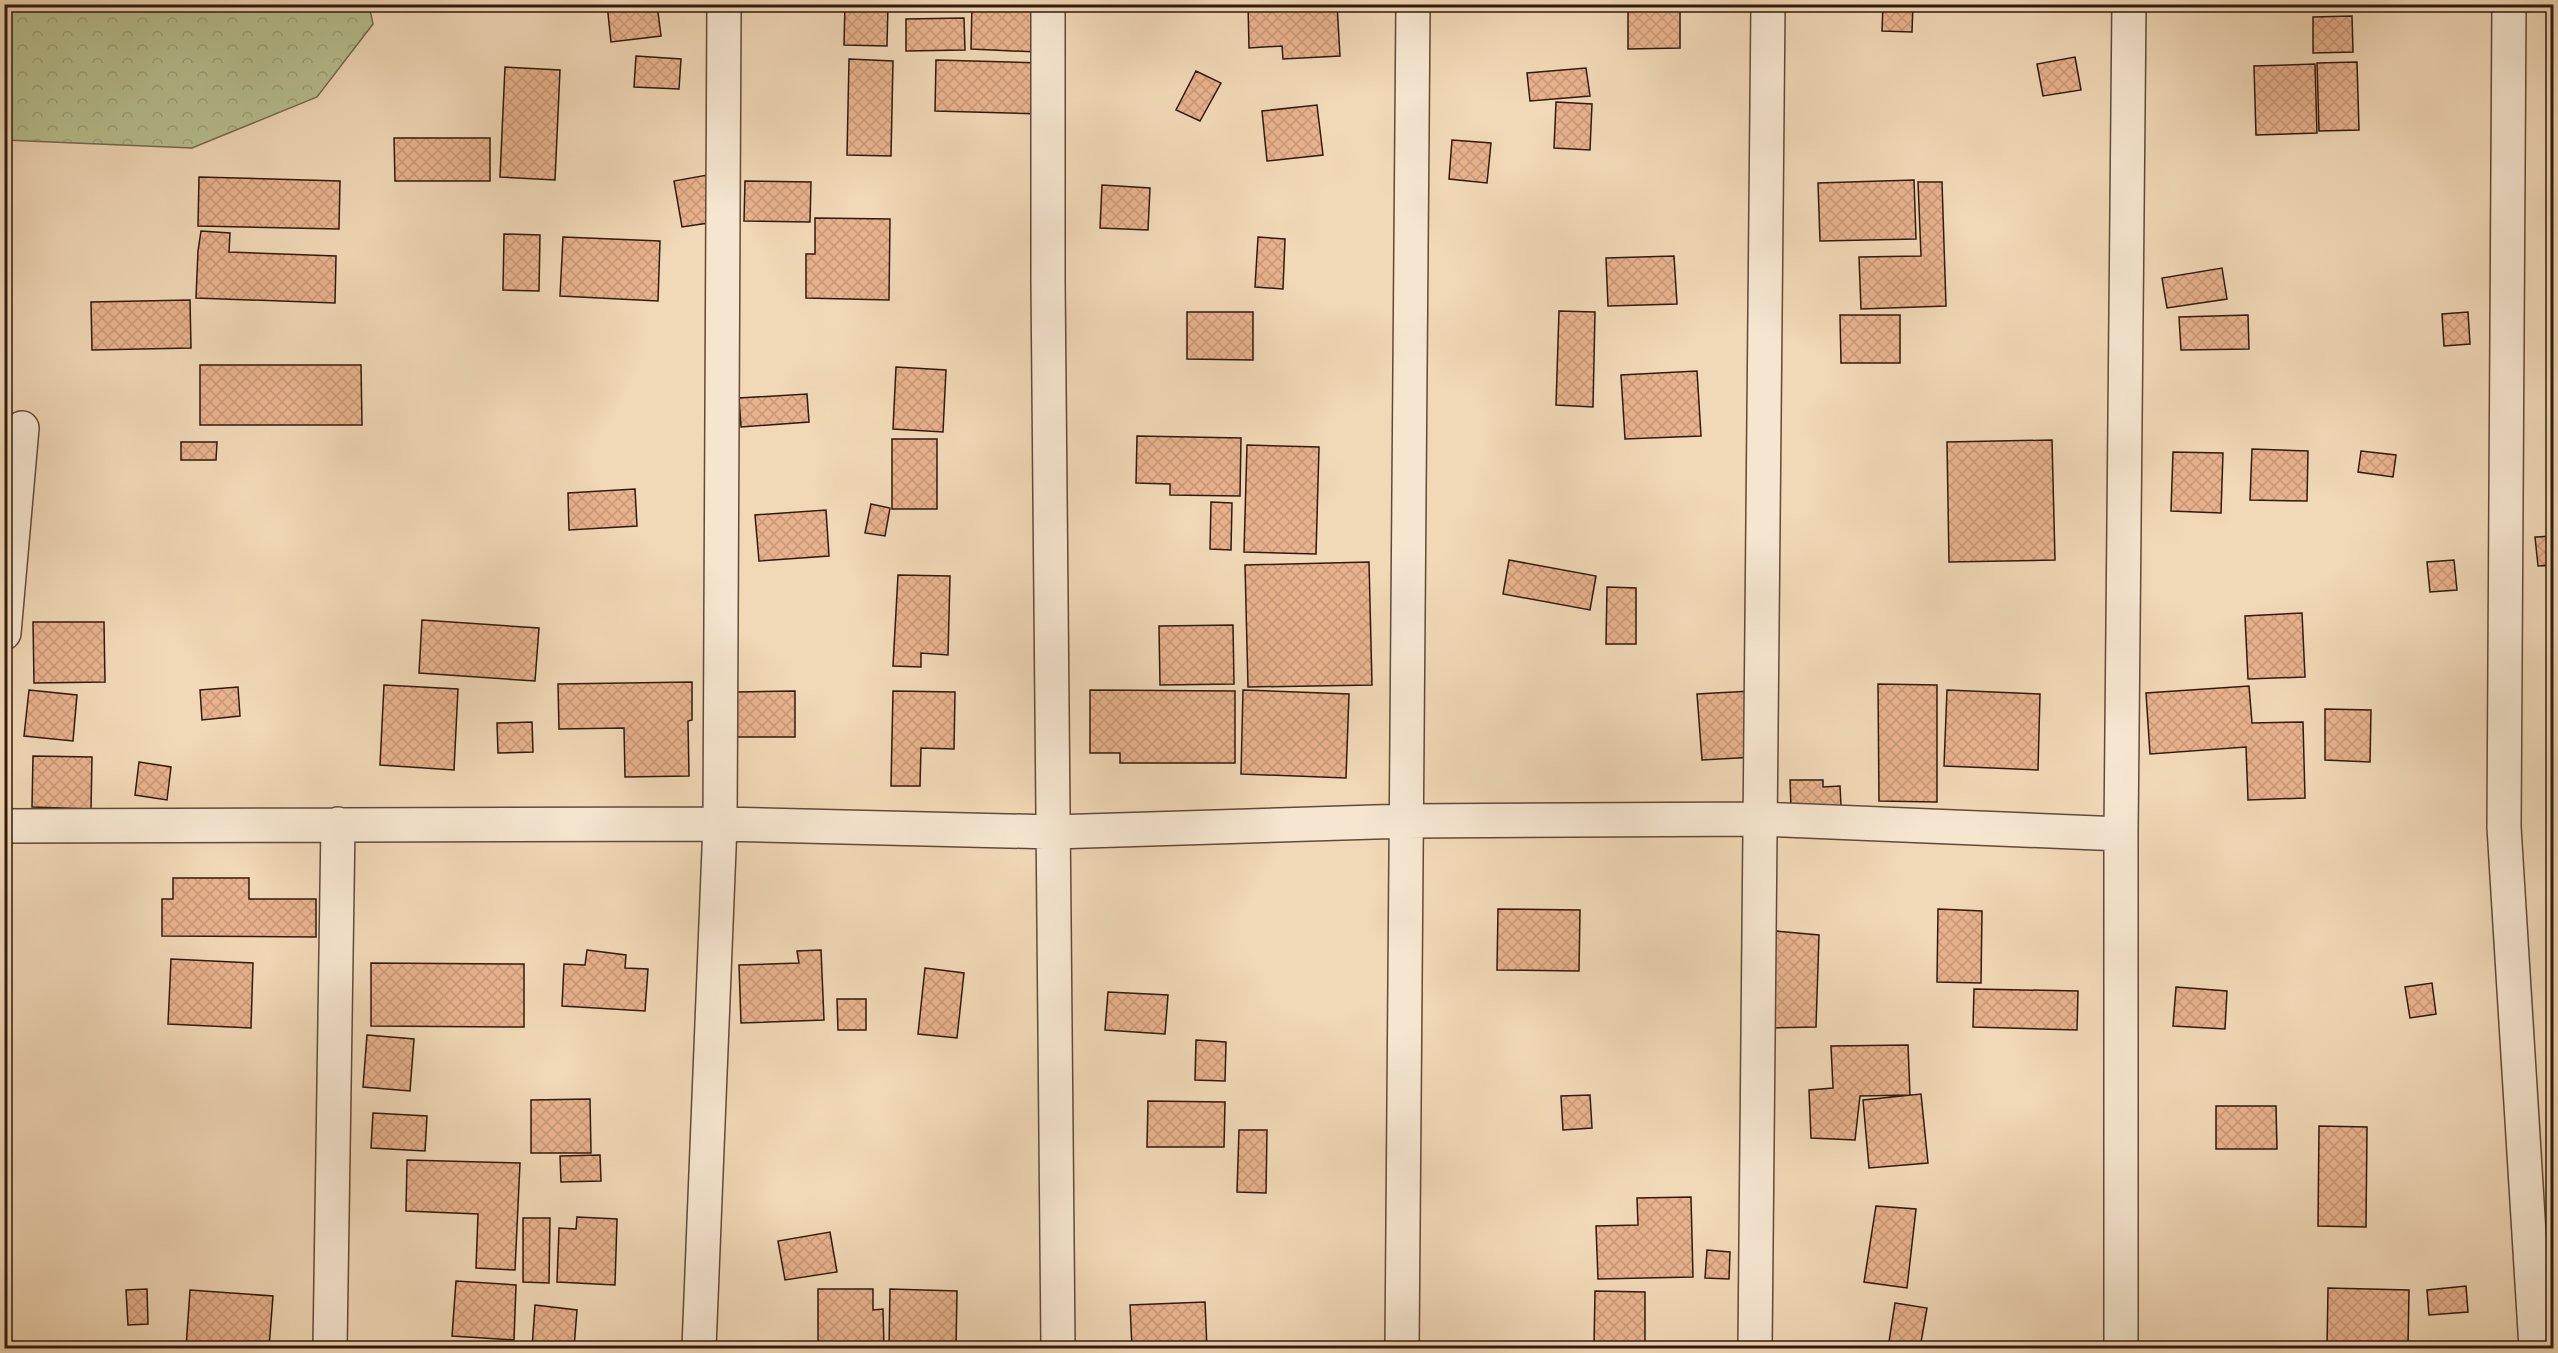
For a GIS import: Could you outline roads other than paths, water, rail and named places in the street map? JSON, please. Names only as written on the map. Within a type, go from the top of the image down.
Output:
[{"type":"street","points":[[699,1348],[720,824],[724,4]]},
{"type":"street","points":[[1048,4],[1058,1348]]},
{"type":"street","points":[[1402,1348],[1413,4]]},
{"type":"street","points":[[1755,1348],[1762,819],[1768,4]]},
{"type":"street","points":[[2121,1348],[2121,834],[2129,4]]},
{"type":"street","points":[[2510,4],[2504,827],[2536,1348]]},
{"type":"street","points":[[4,633],[22,428]]},
{"type":"street","points":[[4,826],[720,824],[1053,831],[1407,820],[1762,819],[2121,834]]},
{"type":"street","points":[[330,1348],[338,824]]}]
